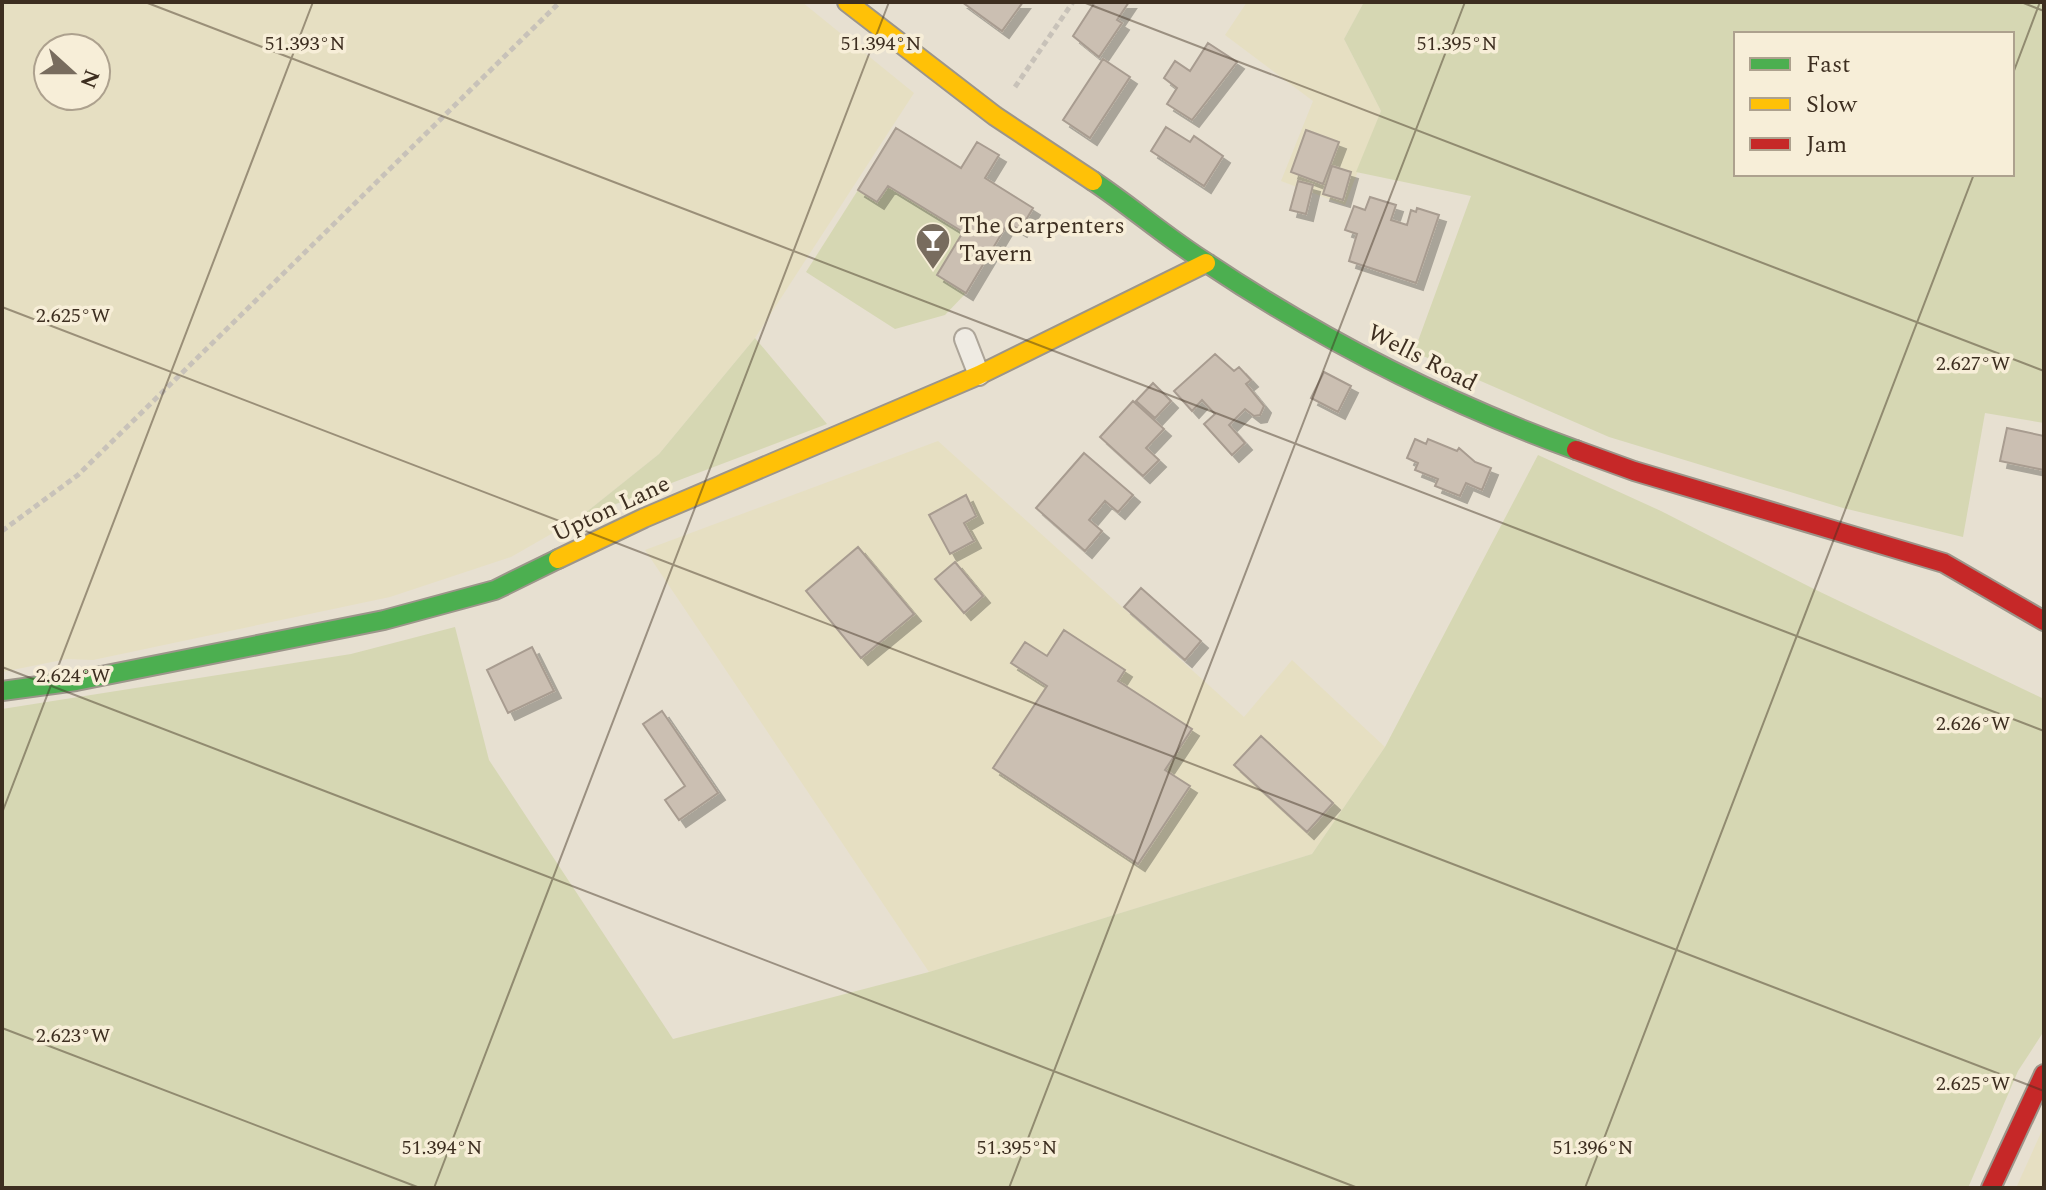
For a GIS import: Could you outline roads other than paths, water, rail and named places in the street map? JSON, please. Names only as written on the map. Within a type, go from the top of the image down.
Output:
[{"type":"street","name":"Wells Road","points":[[847,2],[995,116],[1127,204],[1206,263],[1371,361],[1488,418],[1634,471],[1944,563],[2044,621]]},
{"type":"street","name":"Upton Lane","points":[[2,691],[76,681],[384,620],[495,590],[644,518],[979,375],[1206,263]]},
{"type":"street","points":[[1991,1188],[2044,1074]]},
{"type":"lane","points":[[965,339],[979,375]]},
{"type":"place","name":"The Carpenters Tavern","points":[[933,271]]}]
